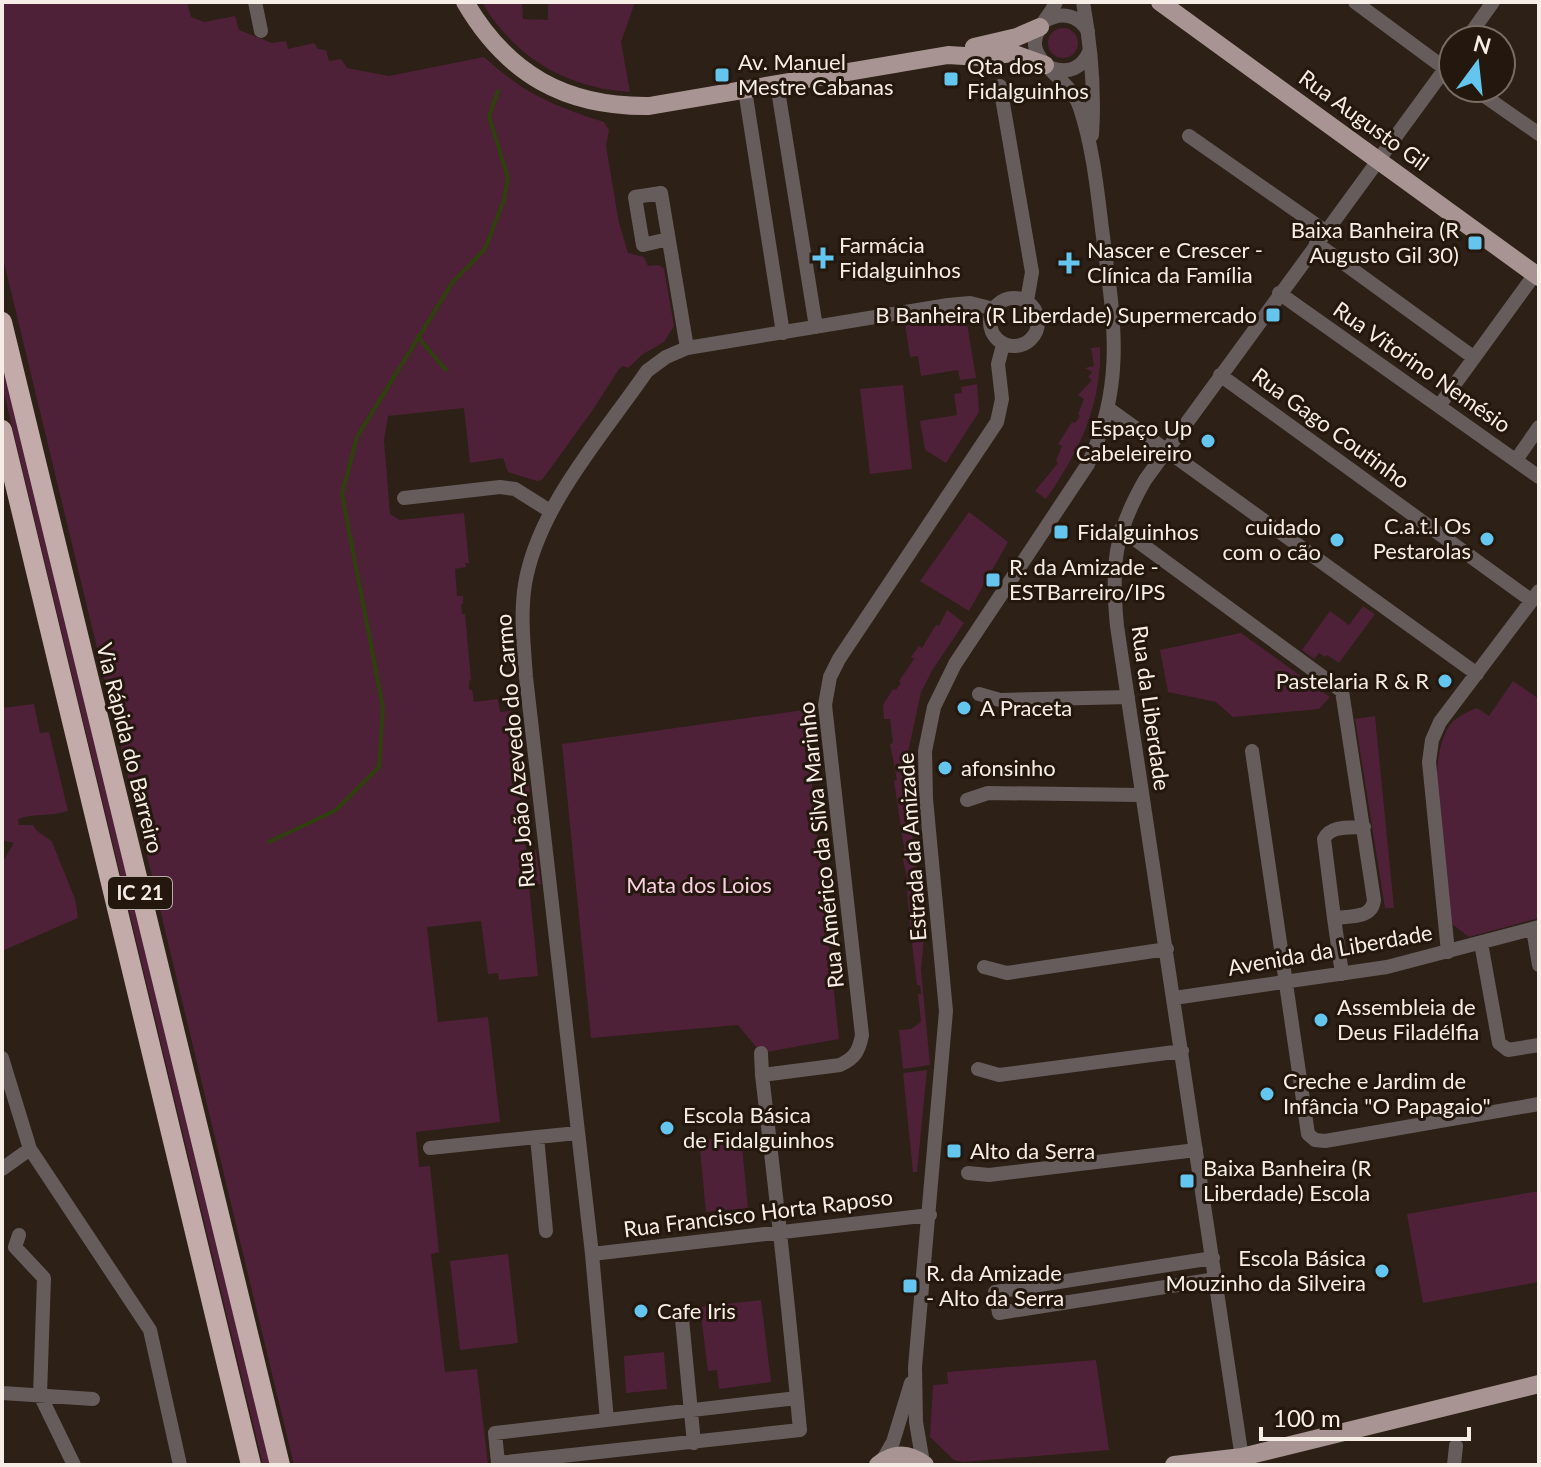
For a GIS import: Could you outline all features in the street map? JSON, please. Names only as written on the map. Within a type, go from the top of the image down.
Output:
[{"type":"highway","name":"Via Rápida do Barreiro","points":[[2,322],[280,1465]]},
{"type":"highway","name":"IC 21","points":[[2,430],[251,1465]]},
{"type":"main road","points":[[465,2],[480,28],[498,49],[539,82],[582,100],[649,106],[948,55],[1017,37],[1043,24]]},
{"type":"main road","name":"Rua Augusto Gil","points":[[1160,2],[1537,275]]},
{"type":"main road","points":[[948,55],[981,57],[1012,53],[1048,66]]},
{"type":"main road","points":[[1174,1465],[1242,1461],[1539,1384]]},
{"type":"main road","points":[[880,1463],[903,1455],[924,1464]]},
{"type":"street","points":[[255,2],[261,31]]},
{"type":"street","points":[[1056,2],[1035,46],[1048,66],[1072,89],[1091,147]]},
{"type":"street","points":[[1083,2],[1091,46],[1094,103],[1091,147]]},
{"type":"street","points":[[1355,2],[1437,58]]},
{"type":"street","points":[[1477,24],[1493,2]]},
{"type":"street","points":[[1043,24],[1057,16],[1071,16],[1084,24],[1088,31]]},
{"type":"street","points":[[1048,66],[1065,71],[1079,66],[1085,61],[1091,46]]},
{"type":"street","points":[[777,84],[816,327]]},
{"type":"street","name":"Rua da Liberdade","points":[[1242,1461],[1167,949],[1141,795],[1113,587],[1115,558],[1127,511],[1166,449],[1377,160],[1437,84]]},
{"type":"street","points":[[1000,86],[1032,272],[1027,301]]},
{"type":"street","points":[[745,90],[783,333]]},
{"type":"street","points":[[1496,104],[1539,134]]},
{"type":"street","points":[[1189,136],[1473,357]]},
{"type":"street","name":"Estrada da Amizade","points":[[915,1367],[946,1011],[924,775],[928,729],[948,675],[1075,485],[1099,440],[1109,409],[1114,376],[1114,325],[1091,147]]},
{"type":"street","points":[[668,239],[687,348]]},
{"type":"street","points":[[1439,406],[1537,275]]},
{"type":"street","name":"Rua Vitorino Nemésio","points":[[1279,293],[1539,477]]},
{"type":"street","points":[[1009,298],[1027,301],[1038,319],[1038,329],[1033,339],[1014,347],[1003,345],[990,329],[989,318],[994,309],[1009,298]]},
{"type":"street","name":"Rua João Azevedo do Carmo","points":[[607,1420],[592,1254],[526,677],[522,619],[525,585],[533,555],[550,511],[647,371],[666,357],[687,348],[957,303],[994,309]]},
{"type":"street","name":"Rua Américo da Silva Marinho","points":[[762,1075],[840,1065],[859,1050],[862,1019],[825,705],[826,689],[839,659],[993,430],[1001,411],[998,364],[1003,345]]},
{"type":"street","name":"Rua Gago Coutinho","points":[[1220,375],[1536,596]]},
{"type":"street","points":[[1109,409],[1477,674]]},
{"type":"street","points":[[1516,460],[1539,427]]},
{"type":"street","points":[[404,498],[500,487],[515,489],[550,511]]},
{"type":"street","points":[[1121,529],[1342,691],[1374,907],[1367,913],[1334,918]]},
{"type":"street","points":[[1448,952],[1436,850],[1430,752],[1440,722],[1536,596]]},
{"type":"street","points":[[979,694],[1000,700],[1128,697]]},
{"type":"street","points":[[1252,751],[1305,1128],[1315,1140],[1325,1141],[1539,1104]]},
{"type":"street","points":[[967,800],[988,793],[1141,795]]},
{"type":"street","points":[[1342,974],[1325,835],[1331,830],[1364,827]]},
{"type":"street","points":[[1536,928],[1539,965]]},
{"type":"street","name":"Avenida da Liberdade","points":[[1174,998],[1387,967],[1536,928]]},
{"type":"street","points":[[1481,943],[1499,1043],[1508,1050],[1539,1045]]},
{"type":"street","points":[[984,967],[1007,973],[1167,949]]},
{"type":"street","points":[[978,1069],[999,1075],[1182,1051]]},
{"type":"street","points":[[761,1053],[762,1075],[780,1234],[797,1398],[800,1430],[498,1463],[495,1433],[797,1398]]},
{"type":"street","points":[[2,1058],[30,1149],[150,1330],[180,1465]]},
{"type":"street","points":[[430,1148],[577,1133]]},
{"type":"street","points":[[537,1137],[546,1231]]},
{"type":"street","points":[[2,1169],[30,1149]]},
{"type":"street","points":[[968,1173],[989,1175],[1196,1150]]},
{"type":"street","name":"Rua Francisco Horta Raposo","points":[[592,1254],[930,1215]]},
{"type":"street","points":[[19,1235],[15,1247],[44,1278],[40,1395],[74,1465]]},
{"type":"street","points":[[1213,1258],[995,1292],[999,1313],[1216,1279]]},
{"type":"street","points":[[682,1319],[694,1443]]},
{"type":"street","points":[[880,1463],[893,1442],[915,1367]]},
{"type":"street","points":[[915,1367],[916,1422],[924,1464]]},
{"type":"street","points":[[2,1393],[93,1399]]},
{"type":"street","points":[[55,1426],[68,1397]]},
{"type":"street","points":[[1454,1465],[1456,1446]]},
{"type":"green space","points":[[2,2],[187,2],[191,17],[204,22],[235,16],[239,30],[272,43],[286,41],[288,49],[314,43],[318,49],[326,50],[329,61],[341,59],[347,68],[389,76],[484,57],[540,97],[604,122],[609,130],[606,146],[619,223],[628,253],[644,257],[648,266],[659,265],[664,269],[674,326],[664,342],[643,354],[628,368],[623,366],[619,369],[542,480],[508,472],[503,458],[470,463],[464,408],[388,416],[384,440],[390,514],[400,520],[464,513],[469,563],[465,563],[466,567],[455,569],[457,596],[463,596],[461,604],[462,614],[465,614],[471,680],[469,690],[472,690],[474,702],[498,699],[500,712],[511,711],[516,763],[526,762],[530,795],[520,796],[526,850],[536,850],[541,884],[529,885],[538,976],[499,980],[498,973],[488,974],[481,921],[427,927],[438,1022],[488,1017],[500,1122],[416,1132],[419,1167],[430,1166],[439,1252],[431,1254],[445,1372],[477,1369],[488,1465],[294,1465],[2,254]]},
{"type":"green space","points":[[482,2],[522,2],[523,19],[548,20],[548,2],[635,2],[621,42],[630,92],[584,84],[544,66],[510,39]]},
{"type":"green space","points":[[1063,28],[1074,32],[1078,43],[1074,54],[1063,58],[1052,54],[1048,43],[1052,32]]},
{"type":"green space","points":[[961,315],[966,318],[976,378],[960,380],[958,370],[921,376],[918,356],[910,357],[905,324]]},
{"type":"green space","points":[[1100,347],[1097,389],[1086,427],[1069,464],[1046,499],[1035,491],[1058,463],[1056,461],[1062,446],[1058,444],[1072,422],[1075,423],[1080,416],[1078,414],[1084,399],[1078,395],[1092,380],[1088,377],[1092,372],[1085,368],[1094,366],[1091,348]]},
{"type":"green space","points":[[2,352],[272,1465],[263,1465],[2,385]]},
{"type":"green space","points":[[977,384],[979,412],[946,463],[925,450],[920,421],[957,415],[954,394],[962,393],[961,387]]},
{"type":"green space","points":[[903,385],[912,469],[870,474],[860,389]]},
{"type":"green space","points":[[969,512],[1008,542],[969,611],[920,581]]},
{"type":"green space","points":[[1363,606],[1375,614],[1339,663],[1319,653],[1314,659],[1302,650],[1330,611],[1349,625]]},
{"type":"green space","points":[[947,610],[964,623],[921,692],[907,757],[924,937],[921,970],[930,1065],[903,1069],[899,1030],[911,1029],[921,1022],[918,994],[921,994],[912,943],[915,942],[914,934],[911,934],[907,891],[910,891],[902,855],[905,854],[894,781],[897,780],[890,744],[893,743],[890,719],[884,719],[883,705],[901,683],[899,681],[914,659],[911,657],[919,646],[922,648],[936,625],[939,626]]},
{"type":"green space","points":[[1241,633],[1330,697],[1319,709],[1233,717],[1216,702],[1168,692],[1160,650]]},
{"type":"green space","points":[[1513,681],[1539,699],[1539,918],[1469,937],[1452,924],[1437,801],[1439,753],[1447,729],[1454,721],[1477,708],[1489,716]]},
{"type":"green space","points":[[34,704],[40,733],[49,732],[68,811],[23,817],[18,819],[19,825],[33,825],[52,842],[75,899],[78,918],[2,951],[2,863],[14,843],[2,840],[2,708]]},
{"type":"green space","name":"Mata dos Loios","points":[[804,710],[839,1039],[761,1053],[738,1025],[591,1038],[562,744]]},
{"type":"green space","points":[[1375,716],[1394,908],[1385,908],[1355,719]]},
{"type":"green space","points":[[927,1070],[917,1172],[913,1172],[903,1073]]},
{"type":"green space","points":[[741,1136],[748,1208],[706,1212],[699,1140]]},
{"type":"green space","points":[[1539,1191],[1539,1282],[1423,1303],[1407,1214]]},
{"type":"green space","points":[[508,1254],[518,1343],[460,1350],[450,1261]]},
{"type":"green space","points":[[761,1300],[771,1382],[719,1389],[717,1370],[708,1371],[700,1307]]},
{"type":"green space","points":[[664,1352],[667,1389],[626,1393],[624,1356]]},
{"type":"green space","points":[[1096,1360],[1109,1450],[963,1462],[954,1460],[930,1437],[933,1385],[948,1384],[947,1372]]},
{"type":"waterway","points":[[269,842],[336,810],[379,767],[383,708],[342,494],[357,437],[452,283],[485,249],[504,200],[508,178],[489,116],[498,91]]},
{"type":"waterway","points":[[417,336],[446,370]]},
{"type":"place","name":"Av. Manuel Mestre Cabanas","points":[[722,75]]},
{"type":"place","name":"Qta dos Fidalguinhos","points":[[951,79]]},
{"type":"place","name":"Baixa Banheira (R Augusto Gil 30)","points":[[1475,243]]},
{"type":"place","name":"Farmácia Fidalguinhos","points":[[823,258]]},
{"type":"place","name":"Nascer e Crescer - Clínica da Família","points":[[1069,263]]},
{"type":"place","name":"B Banheira (R Liberdade) Supermercado","points":[[1273,315]]},
{"type":"place","name":"Espaço Up Cabeleireiro","points":[[1208,441]]},
{"type":"place","name":"Fidalguinhos","points":[[1061,532]]},
{"type":"place","name":"C.a.t.l Os Pestarolas","points":[[1487,539]]},
{"type":"place","name":"cuidado com o cão","points":[[1337,540]]},
{"type":"place","name":"R. da Amizade - ESTBarreiro/IPS","points":[[993,580]]},
{"type":"place","name":"Pastelaria R & R","points":[[1445,681]]},
{"type":"place","name":"A Praceta","points":[[964,708]]},
{"type":"place","name":"afonsinho","points":[[945,768]]},
{"type":"place","name":"Assembleia de Deus Filadélfia","points":[[1321,1020]]},
{"type":"place","name":"Creche e Jardim de Infância \"O Papagaio\"","points":[[1267,1094]]},
{"type":"place","name":"Escola Básica de Fidalguinhos","points":[[667,1128]]},
{"type":"place","name":"Alto da Serra","points":[[954,1151]]},
{"type":"place","name":"Baixa Banheira (R Liberdade) Escola","points":[[1187,1181]]},
{"type":"place","name":"Escola Básica Mouzinho da Silveira","points":[[1382,1271]]},
{"type":"place","name":"R. da Amizade - Alto da Serra","points":[[910,1286]]},
{"type":"place","name":"Cafe Iris","points":[[641,1311]]}]
